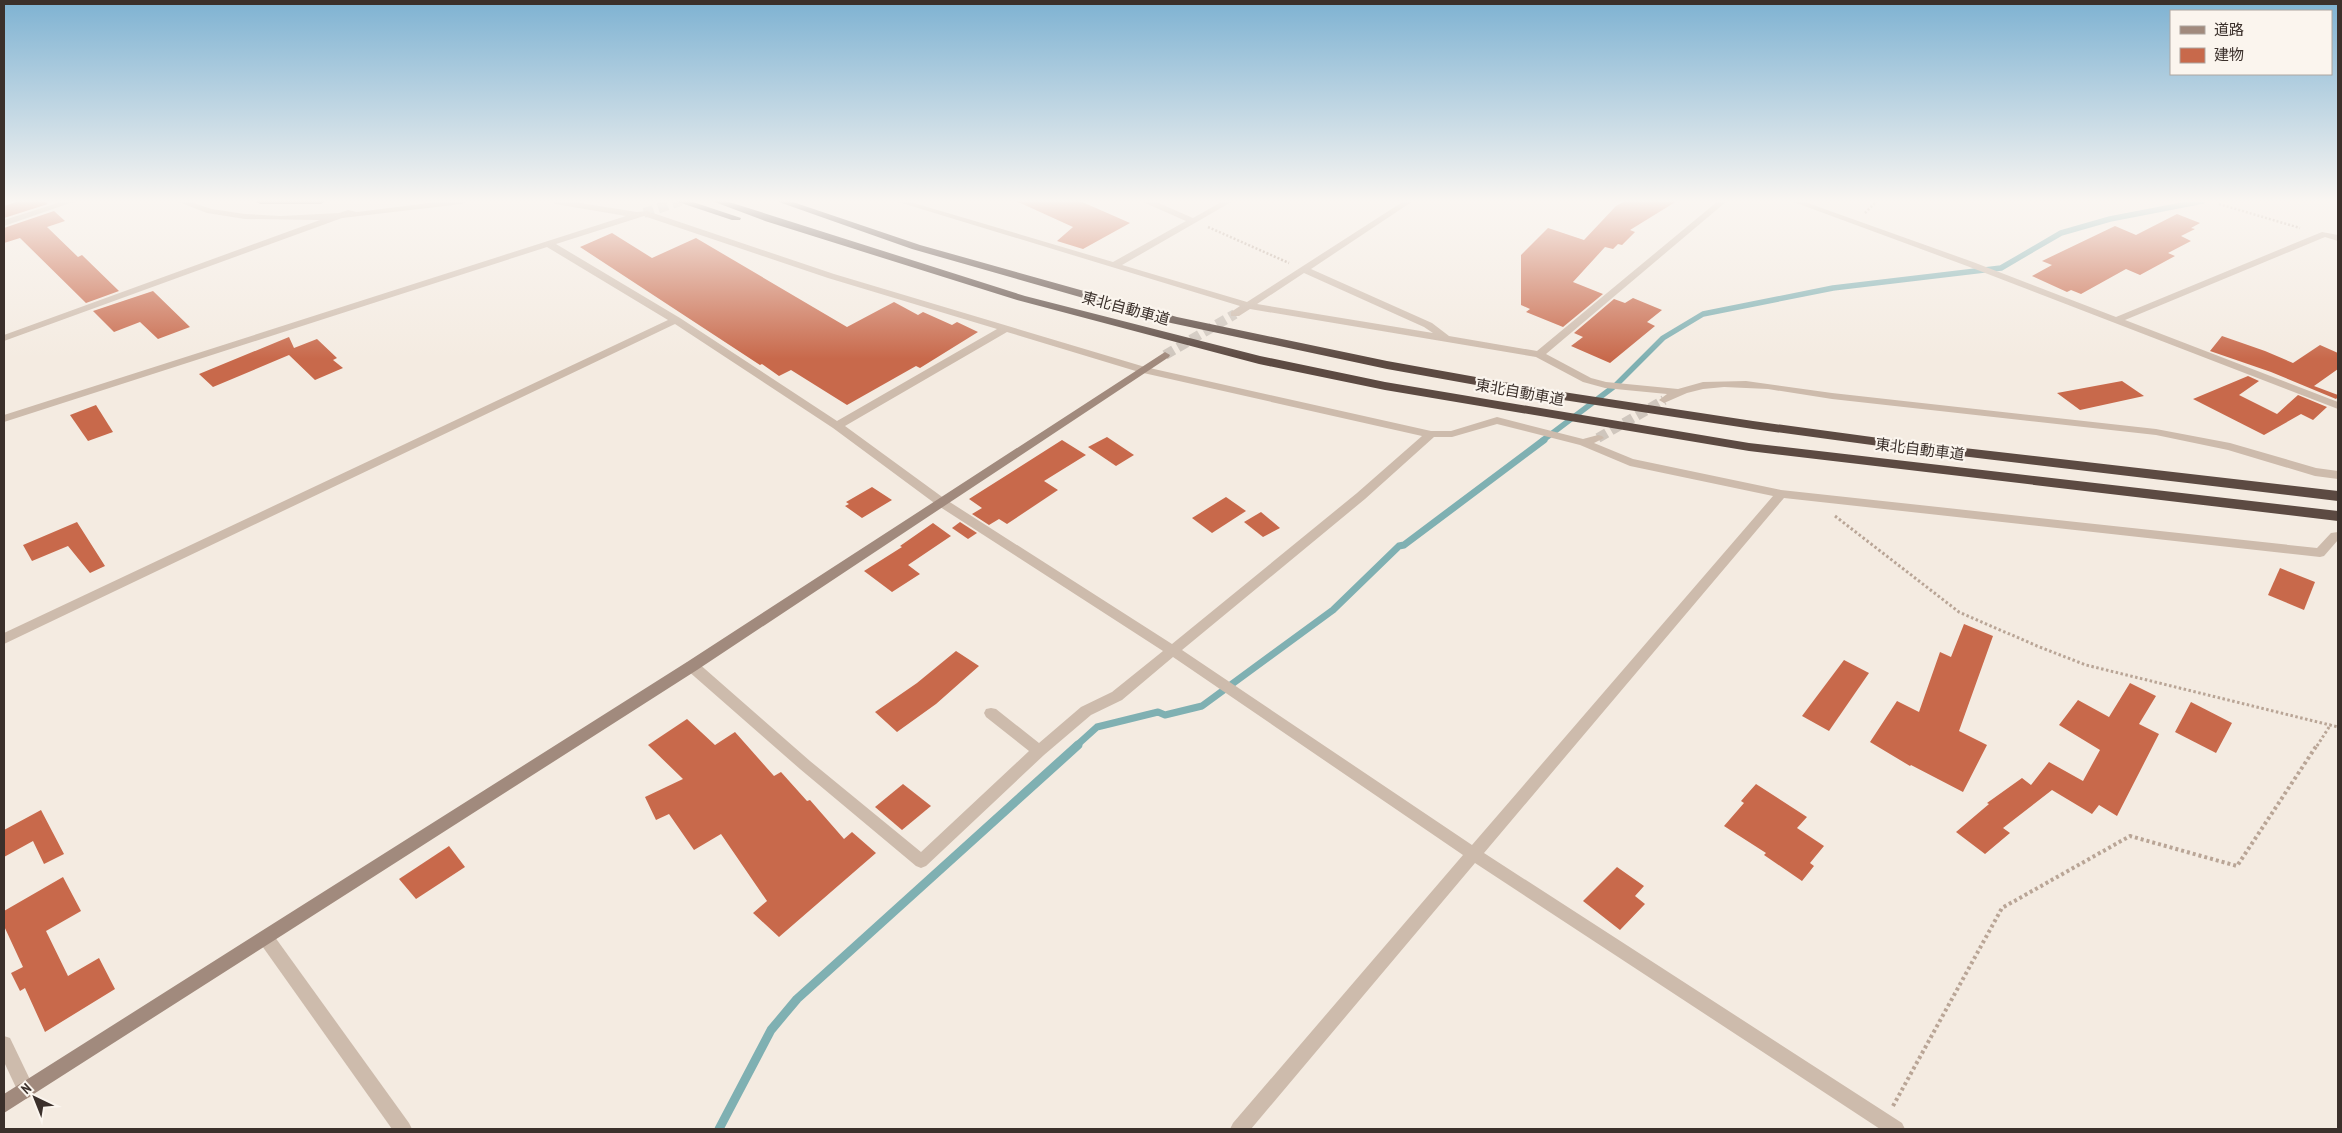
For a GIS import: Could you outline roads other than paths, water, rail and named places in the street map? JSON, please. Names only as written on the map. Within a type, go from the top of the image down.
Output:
[{"type":"highway","points":[[844,254],[881,266],[1021,298]]},
{"type":"highway","name":"東北自動車道","points":[[879,254],[1021,298],[1259,360],[1385,386],[1602,424],[1749,447],[2338,516]]},
{"type":"highway","name":"東北自動車道","points":[[939,254],[1175,320],[1387,365],[1536,392],[1894,444],[2338,496]]},
{"type":"highway","points":[[958,254],[1045,285]]},
{"type":"street","points":[[4,338],[236,254]]},
{"type":"street","points":[[4,419],[522,254]]},
{"type":"street","points":[[565,254],[676,320],[837,426],[941,502],[1172,650],[1474,854],[1890,1125]]},
{"type":"street","points":[[765,254],[831,276],[1143,370],[1432,434],[1452,434],[1497,420],[1584,443],[1630,462],[1781,494],[2320,553],[2335,536],[2338,536]]},
{"type":"street","points":[[1074,254],[1247,305],[1539,354],[1587,380],[1605,385],[1676,392]]},
{"type":"street","points":[[1114,266],[1135,254]]},
{"type":"street","points":[[1235,314],[1327,254]]},
{"type":"street","points":[[1539,354],[1659,254]]},
{"type":"street","points":[[1942,254],[2338,406]]},
{"type":"street","points":[[2115,321],[2277,254]]},
{"type":"street","points":[[1304,269],[1428,325],[1449,339]]},
{"type":"street","points":[[4,639],[676,320]]},
{"type":"street","points":[[837,426],[1005,329]]},
{"type":"street","points":[[4,1104],[692,666],[1164,356]]},
{"type":"street","points":[[1664,400],[1676,392],[1700,385],[1725,384],[2156,432],[2230,447],[2315,472],[2338,475]]},
{"type":"street","points":[[692,666],[812,771],[920,861],[1039,751],[1086,711],[1117,696],[1354,502],[1432,434]]},
{"type":"street","points":[[1584,443],[1598,438]]},
{"type":"street","points":[[1239,1129],[1781,494]]},
{"type":"street","points":[[991,713],[1039,751]]},
{"type":"street","points":[[266,938],[403,1129]]},
{"type":"street","points":[[4,1044],[26,1090]]},
{"type":"waterway","points":[[1542,441],[1616,385],[1663,338],[1703,314],[1833,288],[2001,268],[2025,254]]},
{"type":"waterway","points":[[1076,746],[1097,727],[1158,712],[1165,715],[1202,706],[1333,610],[1399,546],[1404,545],[1544,440]]},
{"type":"waterway","points":[[719,1129],[771,1030],[797,999],[1078,745]]},
{"type":"tunnel","points":[[1165,355],[1235,314]]},
{"type":"tunnel","points":[[1598,438],[1664,400]]}]
